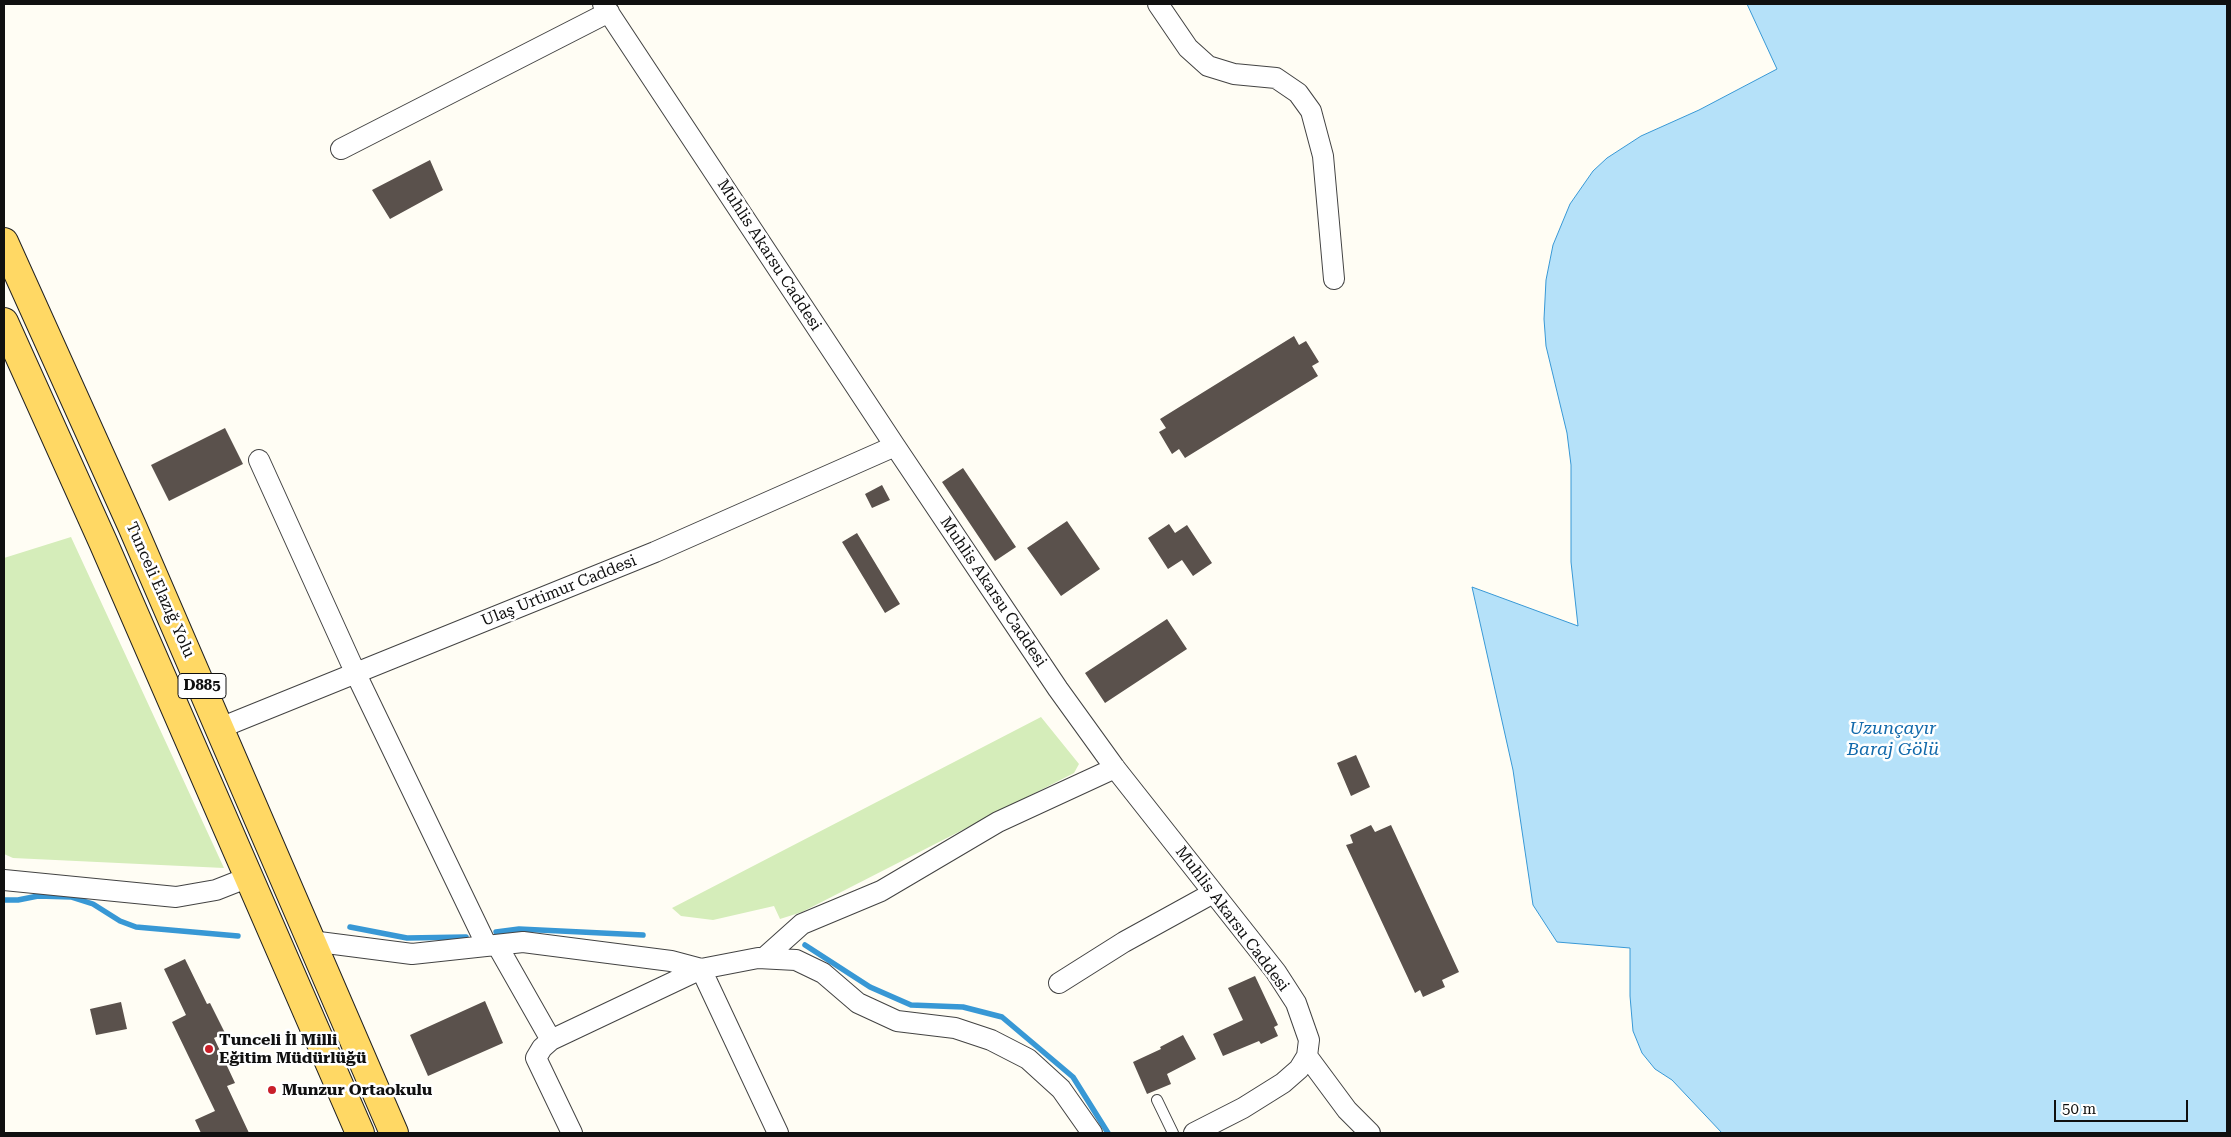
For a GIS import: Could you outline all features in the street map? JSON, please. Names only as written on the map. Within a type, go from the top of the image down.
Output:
[{"type":"main road","name":"Tunceli Elazığ Yolu","points":[[4,242],[132,526],[394,1133]]},
{"type":"main road","name":"Tunceli Elazığ Yolu","points":[[4,322],[103,542],[360,1133]]},
{"type":"street","points":[[1158,4],[1188,48],[1208,66],[1234,74],[1276,78],[1298,93],[1311,111],[1323,156],[1334,279]]},
{"type":"street","points":[[341,149],[606,8]]},
{"type":"street","name":"Muhlis Akarsu Caddesi","points":[[606,8],[1058,689],[1116,768],[1276,972],[1296,1004],[1309,1040],[1308,1056]]},
{"type":"street","name":"Ulaş Urtimur Caddesi","points":[[220,728],[656,552],[895,446]]},
{"type":"street","points":[[258,460],[356,674],[492,945],[551,1040]]},
{"type":"street","points":[[764,958],[802,924],[881,891],[998,822],[1116,768]]},
{"type":"street","points":[[4,880],[176,897],[216,890],[249,877]]},
{"type":"street","points":[[1059,984],[1124,942],[1214,893]]},
{"type":"street","points":[[311,941],[412,954],[523,942],[671,961],[701,969],[778,1133]]},
{"type":"street","points":[[572,1133],[536,1058],[542,1048],[551,1040],[701,969],[764,958],[796,960],[823,973],[858,1003],[897,1021],[955,1028],[992,1040],[1028,1058],[1061,1089],[1092,1133]]},
{"type":"street","points":[[1194,1133],[1282,1084],[1299,1069],[1308,1056],[1347,1110],[1370,1133]]},
{"type":"lane","points":[[1156,1100],[1173,1133]]},
{"type":"green space","points":[[71,537],[224,868],[13,858],[4,854],[4,558]]},
{"type":"green space","points":[[1041,717],[1079,764],[1074,773],[802,912],[780,919],[774,906],[713,920],[681,916],[672,908]]},
{"type":"water","name":"Uzunçayır Baraj Gölü","points":[[1747,4],[2227,4],[2227,1133],[1722,1133],[1672,1080],[1655,1069],[1642,1053],[1633,1031],[1630,996],[1630,948],[1557,942],[1533,905],[1513,770],[1472,587],[1578,626],[1571,562],[1571,465],[1567,433],[1546,346],[1544,319],[1546,280],[1553,245],[1570,204],[1593,171],[1607,158],[1641,136],[1699,110],[1777,69]]},
{"type":"building","points":[[430,160],[443,190],[390,219],[372,190]]},
{"type":"building","points":[[1294,336],[1299,345],[1306,341],[1319,362],[1312,366],[1318,376],[1185,458],[1179,449],[1172,454],[1159,432],[1166,428],[1160,419]]},
{"type":"building","points":[[225,428],[243,464],[169,501],[151,465]]},
{"type":"building","points":[[963,468],[1016,547],[995,561],[942,482]]},
{"type":"building","points":[[882,485],[890,500],[872,508],[865,494]]},
{"type":"building","points":[[1067,521],[1100,569],[1061,596],[1027,548]]},
{"type":"building","points":[[1169,524],[1175,533],[1187,525],[1212,563],[1193,576],[1182,560],[1168,569],[1148,538]]},
{"type":"building","points":[[857,533],[900,604],[885,613],[842,542]]},
{"type":"building","points":[[1167,619],[1187,649],[1105,703],[1085,673]]},
{"type":"building","points":[[1356,755],[1370,787],[1351,796],[1337,763]]},
{"type":"building","points":[[1371,825],[1375,832],[1391,825],[1459,972],[1442,980],[1445,987],[1423,997],[1420,990],[1415,993],[1346,845],[1353,843],[1350,835]]},
{"type":"building","points":[[185,959],[207,1004],[210,1003],[225,1033],[214,1038],[235,1083],[227,1086],[249,1133],[201,1133],[195,1120],[215,1111],[172,1022],[186,1015],[164,969]]},
{"type":"building","points":[[1255,976],[1278,1025],[1274,1027],[1278,1036],[1261,1044],[1259,1041],[1223,1056],[1213,1034],[1243,1020],[1228,988]]},
{"type":"building","points":[[485,1001],[503,1043],[428,1076],[410,1035]]},
{"type":"building","points":[[121,1002],[127,1029],[96,1035],[90,1009]]},
{"type":"building","points":[[1183,1035],[1196,1059],[1167,1074],[1171,1084],[1147,1094],[1133,1062],[1161,1049],[1160,1047]]},
{"type":"waterway","points":[[4,900],[18,900],[38,896],[71,897],[93,904],[120,921],[136,927],[238,936]]},
{"type":"waterway","points":[[350,927],[407,938],[466,937]]},
{"type":"waterway","points":[[496,932],[519,929],[643,935]]},
{"type":"waterway","points":[[805,945],[870,987],[911,1005],[963,1007],[1002,1017],[1073,1077],[1108,1133]]},
{"type":"place","name":"Tunceli İl Milli Eğitim Müdürlüğü","points":[[209,1049]]},
{"type":"place","name":"Munzur Ortaokulu","points":[[272,1090]]}]
